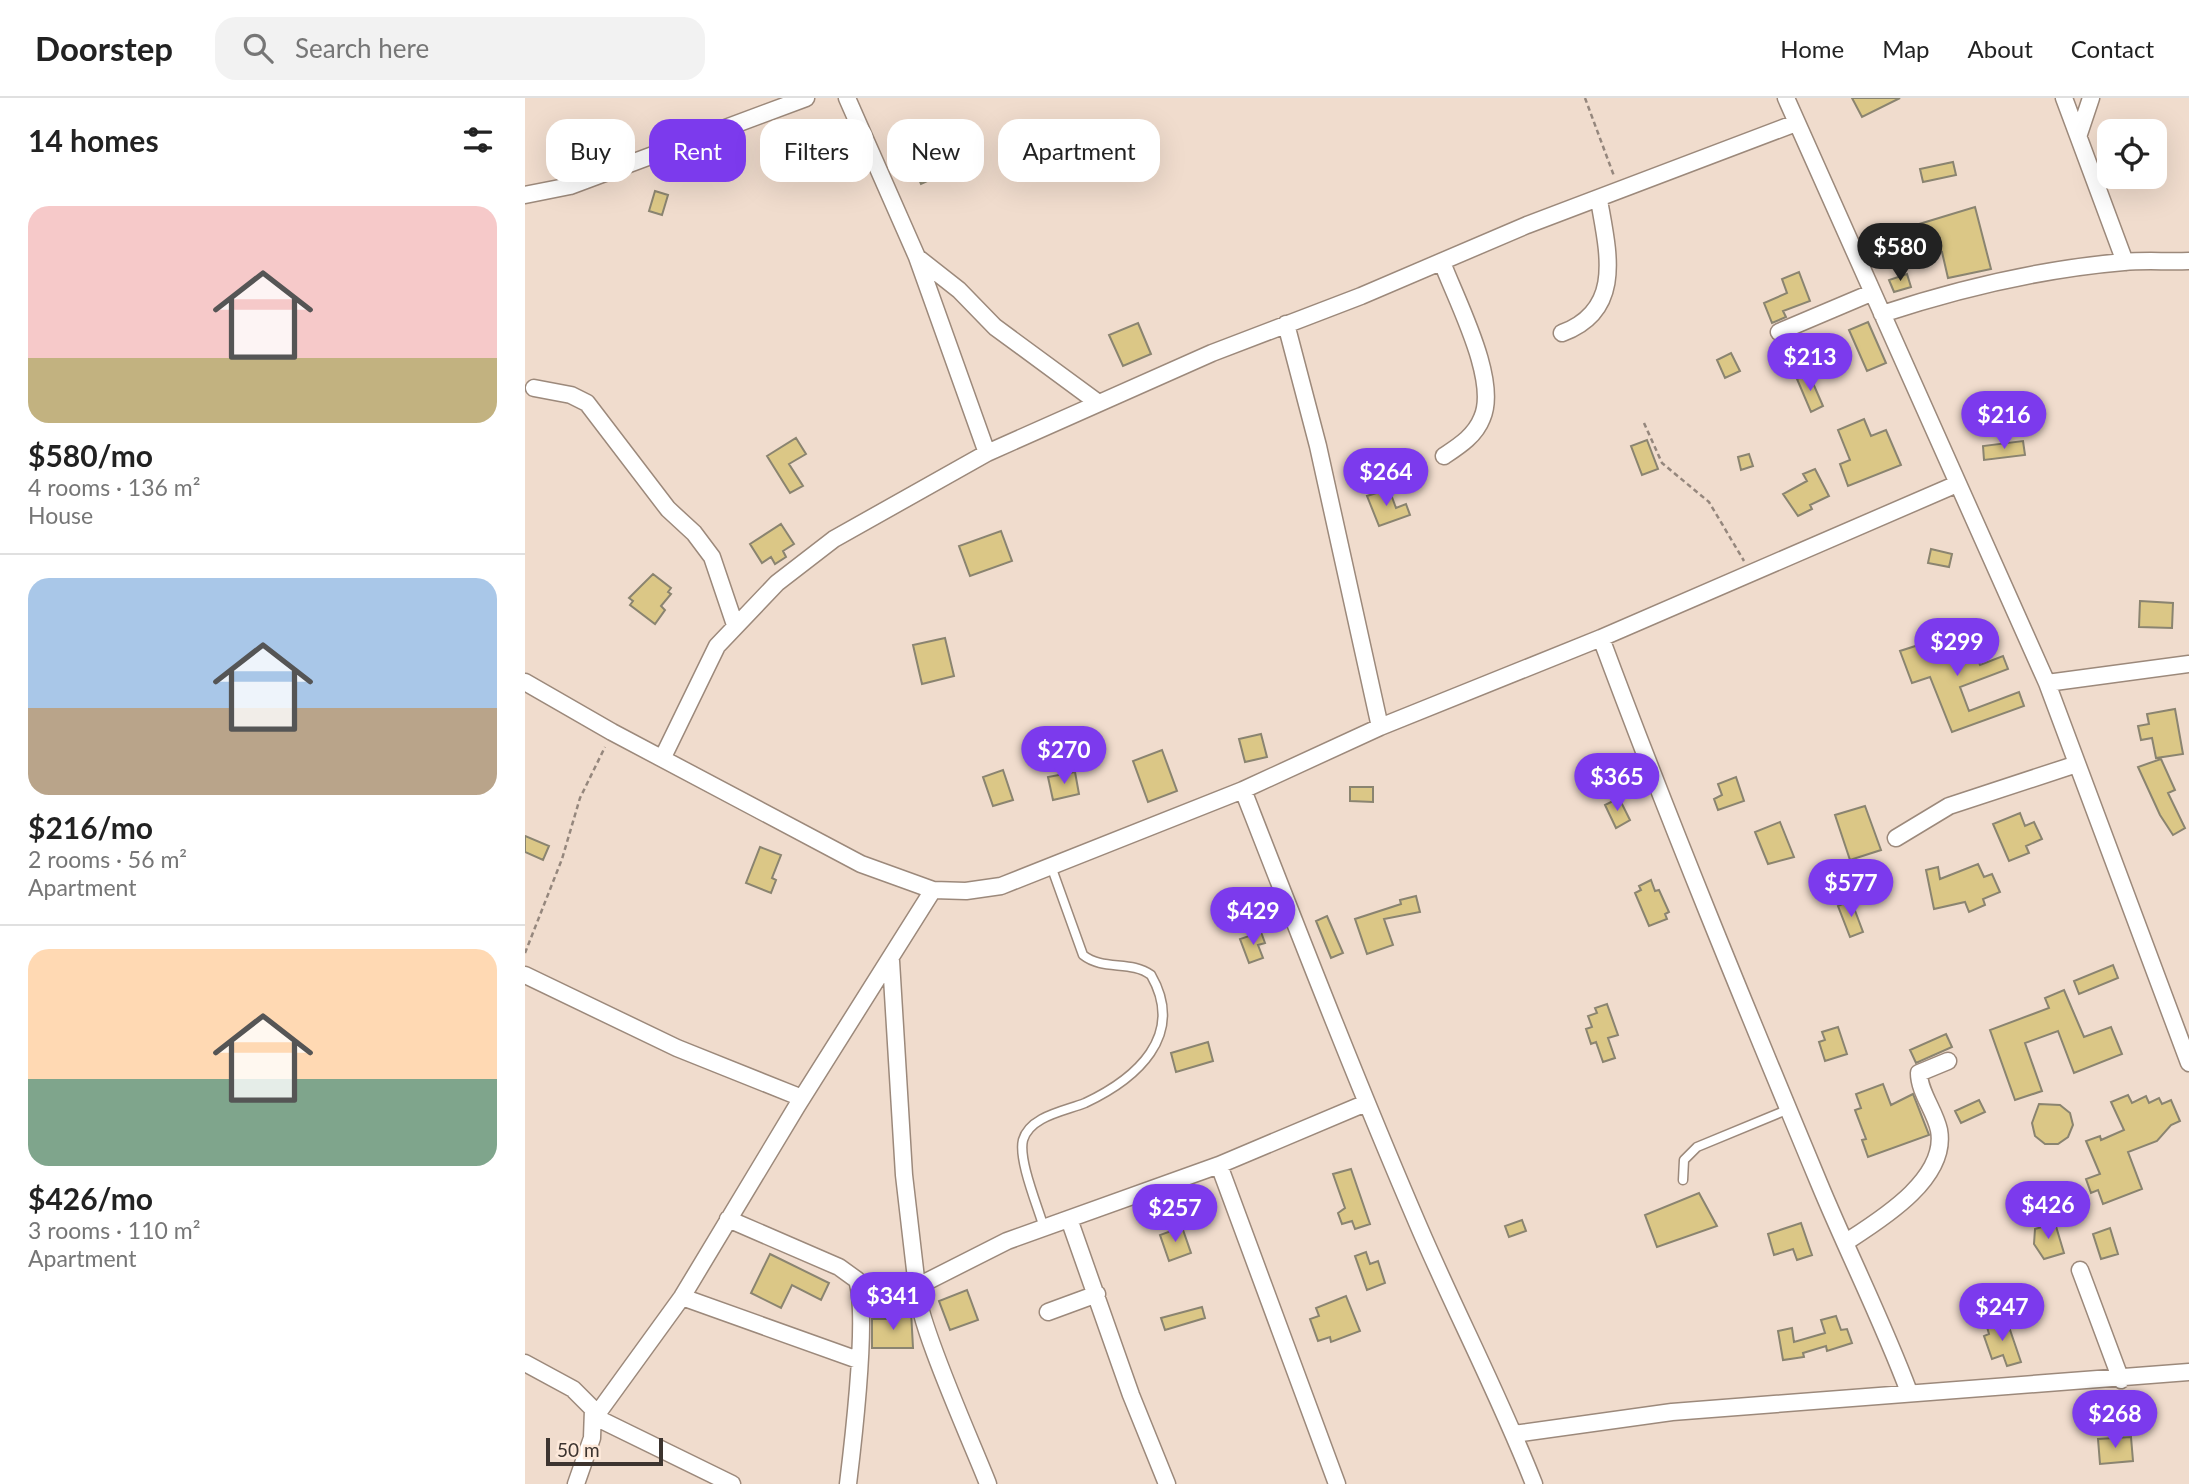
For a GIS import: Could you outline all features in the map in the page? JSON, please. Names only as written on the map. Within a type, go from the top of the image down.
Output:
[{"type":"street","points":[[525,195],[570,186],[806,98]]},
{"type":"street","points":[[847,98],[917,257],[987,453]]},
{"type":"street","points":[[1786,98],[2047,683],[2189,1063]]},
{"type":"street","points":[[2064,98],[2125,262]]},
{"type":"street","points":[[2078,134],[2091,98]]},
{"type":"street","points":[[663,757],[717,646],[777,583],[834,539],[987,453],[1097,402],[1527,225],[1621,192],[1796,123]]},
{"type":"street","points":[[1562,333],[1579,327],[1594,315],[1604,296],[1607,249],[1599,200]]},
{"type":"street","points":[[917,257],[959,290],[995,327],[1097,402]]},
{"type":"street","points":[[1882,314],[1959,289],[2011,277],[2125,262],[2189,261]]},
{"type":"street","points":[[1441,262],[1483,372],[1487,396],[1478,426],[1465,442],[1444,456]]},
{"type":"street","points":[[1779,332],[1871,293]]},
{"type":"street","points":[[1286,324],[1318,446],[1380,727]]},
{"type":"street","points":[[534,388],[571,395],[587,403],[668,509],[694,533],[712,557],[735,625]]},
{"type":"street","points":[[525,682],[612,732],[862,864],[933,890],[967,891],[1001,886],[1243,790],[1380,727],[1601,638],[1957,484]]},
{"type":"street","points":[[1601,638],[1642,749],[1789,1110],[1909,1392]]},
{"type":"street","points":[[2047,683],[2189,664]]},
{"type":"street","points":[[1896,838],[1949,806],[2077,764]]},
{"type":"street","points":[[1243,790],[1366,1103],[1534,1484]]},
{"type":"street","points":[[576,1484],[592,1438],[595,1417],[682,1297],[727,1219],[933,890]]},
{"type":"street","points":[[891,961],[904,1175],[918,1306],[988,1484]]},
{"type":"street","points":[[525,975],[677,1048],[802,1098]]},
{"type":"street","points":[[1846,1242],[1888,1214],[1931,1169],[1940,1135],[1919,1073],[1948,1061]]},
{"type":"street","points":[[917,1287],[965,1260],[1044,1228],[1219,1165],[1366,1103]]},
{"type":"street","points":[[1219,1165],[1337,1484]]},
{"type":"street","points":[[727,1219],[855,1276],[860,1301],[848,1484]]},
{"type":"street","points":[[1069,1219],[1131,1395],[1167,1484]]},
{"type":"street","points":[[2080,1270],[2121,1380]]},
{"type":"street","points":[[1048,1312],[1097,1294]]},
{"type":"street","points":[[682,1297],[858,1360]]},
{"type":"street","points":[[525,1363],[584,1398],[595,1417],[721,1482]]},
{"type":"street","points":[[1514,1434],[1672,1412],[1909,1392],[2121,1380],[2189,1372]]},
{"type":"lane","points":[[1044,1228],[1023,1156],[1025,1135],[1033,1125],[1092,1099],[1132,1074],[1154,1052],[1162,1018],[1160,1000],[1151,975],[1133,967],[1104,964],[1083,955],[1051,866]]},
{"type":"lane","points":[[1683,1180],[1684,1160],[1697,1147],[1789,1110]]},
{"type":"path","points":[[1585,98],[1621,192]]},
{"type":"path","points":[[1644,423],[1662,463],[1709,502],[1728,530],[1750,573]]},
{"type":"path","points":[[525,953],[562,859],[580,798],[612,732]]},
{"type":"building","points":[[1852,98],[1900,98],[1862,117]]},
{"type":"building","points":[[1953,162],[1956,175],[1923,182],[1920,169]]},
{"type":"building","points":[[655,191],[668,195],[662,215],[649,211]]},
{"type":"building","points":[[1975,207],[1991,269],[1948,278],[1942,252],[1915,259],[1906,228]]},
{"type":"building","points":[[1799,272],[1810,301],[1783,311],[1786,317],[1772,323],[1764,303],[1787,293],[1782,279]]},
{"type":"building","points":[[1907,274],[1911,287],[1894,292],[1889,280]]},
{"type":"building","points":[[1868,322],[1886,363],[1867,371],[1849,330]]},
{"type":"building","points":[[1138,323],[1151,354],[1123,366],[1109,335]]},
{"type":"building","points":[[1731,353],[1740,371],[1725,378],[1717,360]]},
{"type":"building","points":[[1809,374],[1823,406],[1811,412],[1797,379]]},
{"type":"building","points":[[1864,419],[1871,436],[1886,430],[1901,465],[1848,486],[1840,464],[1850,460],[1838,430]]},
{"type":"building","points":[[796,438],[806,454],[789,464],[803,486],[790,493],[767,456]]},
{"type":"building","points":[[1647,440],[1658,469],[1642,475],[1631,446]]},
{"type":"building","points":[[2023,441],[2025,455],[1984,460],[1983,446]]},
{"type":"building","points":[[1749,454],[1753,466],[1741,470],[1738,457]]},
{"type":"building","points":[[1815,469],[1829,496],[1810,505],[1812,509],[1798,516],[1783,494],[1807,481],[1803,474]]},
{"type":"building","points":[[1389,489],[1396,508],[1406,504],[1410,515],[1379,526],[1367,496]]},
{"type":"building","points":[[781,524],[794,544],[783,551],[786,557],[775,564],[771,557],[762,563],[750,544]]},
{"type":"building","points":[[1001,531],[1012,561],[970,576],[959,546]]},
{"type":"building","points":[[1931,549],[1952,554],[1949,567],[1928,563]]},
{"type":"building","points":[[653,574],[671,588],[668,592],[671,594],[661,606],[665,610],[655,624],[630,605],[633,601],[629,598]]},
{"type":"building","points":[[2140,601],[2173,603],[2172,628],[2139,627]]},
{"type":"building","points":[[1965,630],[1980,665],[2003,656],[2008,669],[1960,687],[1969,711],[2019,692],[2024,706],[1952,732],[1930,677],[1912,683],[1900,651]]},
{"type":"building","points":[[945,638],[954,676],[922,684],[913,645]]},
{"type":"building","points":[[2175,709],[2183,754],[2156,758],[2152,738],[2141,740],[2138,726],[2149,724],[2147,714]]},
{"type":"building","points":[[1261,734],[1267,757],[1245,762],[1239,739]]},
{"type":"building","points":[[1162,750],[1177,791],[1148,802],[1133,761]]},
{"type":"building","points":[[2161,759],[2175,790],[2168,793],[2185,828],[2173,835],[2160,815],[2138,767]]},
{"type":"building","points":[[1003,770],[1013,800],[993,806],[983,777]]},
{"type":"building","points":[[1075,772],[1079,794],[1053,800],[1048,777]]},
{"type":"building","points":[[1736,777],[1744,801],[1718,810],[1714,799],[1722,795],[1718,784]]},
{"type":"building","points":[[1350,787],[1373,787],[1373,802],[1350,801]]},
{"type":"building","points":[[1619,798],[1630,820],[1616,828],[1605,805]]},
{"type":"building","points":[[1865,806],[1881,850],[1850,860],[1835,815]]},
{"type":"building","points":[[2020,813],[2025,826],[2034,822],[2042,839],[2026,846],[2029,853],[2009,861],[1993,824]]},
{"type":"building","points":[[1780,822],[1794,857],[1768,864],[1755,832]]},
{"type":"building","points":[[525,836],[549,846],[543,860],[525,852]]},
{"type":"building","points":[[760,847],[781,855],[772,878],[776,880],[771,893],[746,883]]},
{"type":"building","points":[[1978,864],[1984,877],[1992,874],[2000,892],[1983,899],[1985,905],[1969,912],[1965,902],[1934,909],[1926,870],[1938,867],[1940,879]]},
{"type":"building","points":[[1651,880],[1669,912],[1665,914],[1667,919],[1649,926],[1635,893],[1641,890],[1639,886]]},
{"type":"building","points":[[1416,896],[1420,912],[1384,919],[1393,945],[1367,954],[1355,919],[1401,904],[1400,900]]},
{"type":"building","points":[[1851,900],[1863,932],[1850,937],[1838,906]]},
{"type":"building","points":[[1327,916],[1343,953],[1331,958],[1316,921]]},
{"type":"building","points":[[1261,932],[1265,943],[1258,945],[1263,958],[1249,963],[1240,939]]},
{"type":"building","points":[[2113,965],[2118,978],[2079,994],[2074,981]]},
{"type":"building","points":[[2064,990],[2084,1037],[2111,1027],[2122,1054],[2074,1073],[2058,1031],[2025,1043],[2042,1091],[2015,1100],[1990,1030],[2049,1008],[2045,998]]},
{"type":"building","points":[[1607,1004],[1618,1035],[1608,1038],[1615,1058],[1603,1062],[1596,1042],[1591,1044],[1586,1029],[1592,1027],[1588,1016],[1597,1013],[1595,1008]]},
{"type":"building","points":[[1838,1027],[1847,1054],[1825,1061],[1819,1042],[1825,1040],[1822,1032]]},
{"type":"building","points":[[1946,1034],[1952,1047],[1916,1063],[1910,1050]]},
{"type":"building","points":[[1208,1042],[1213,1061],[1176,1072],[1171,1053]]},
{"type":"building","points":[[1883,1084],[1891,1105],[1913,1094],[1929,1135],[1868,1157],[1862,1140],[1866,1139],[1855,1110],[1861,1108],[1856,1094]]},
{"type":"building","points":[[2128,1095],[2132,1103],[2146,1096],[2149,1103],[2159,1098],[2162,1104],[2171,1100],[2180,1121],[2171,1125],[2157,1141],[2128,1152],[2142,1189],[2103,1204],[2098,1190],[2091,1193],[2086,1179],[2100,1174],[2086,1141],[2100,1136],[2101,1140],[2124,1130],[2111,1102]]},
{"type":"building","points":[[1979,1100],[1985,1112],[1961,1123],[1955,1111]]},
{"type":"building","points":[[2039,1104],[2060,1105],[2070,1113],[2073,1125],[2068,1137],[2058,1144],[2045,1144],[2035,1136],[2032,1123]]},
{"type":"building","points":[[1351,1169],[1370,1224],[1355,1229],[1352,1221],[1342,1224],[1338,1213],[1345,1208],[1333,1174]]},
{"type":"building","points":[[1699,1193],[1717,1226],[1657,1247],[1645,1215]]},
{"type":"building","points":[[1522,1220],[1526,1231],[1509,1237],[1505,1226]]},
{"type":"building","points":[[1801,1223],[1812,1255],[1797,1260],[1793,1249],[1774,1255],[1768,1234]]},
{"type":"building","points":[[2055,1223],[2064,1253],[2044,1259],[2034,1244],[2035,1229]]},
{"type":"building","points":[[1182,1227],[1191,1253],[1169,1261],[1160,1235]]},
{"type":"building","points":[[2110,1228],[2118,1254],[2101,1259],[2093,1234]]},
{"type":"building","points":[[1366,1252],[1370,1264],[1378,1261],[1385,1283],[1367,1290],[1355,1256]]},
{"type":"building","points":[[770,1254],[829,1283],[821,1300],[792,1285],[781,1308],[751,1293]]},
{"type":"building","points":[[967,1290],[978,1320],[950,1330],[939,1301]]},
{"type":"building","points":[[1346,1296],[1360,1331],[1331,1342],[1330,1337],[1318,1341],[1310,1319],[1319,1316],[1316,1308]]},
{"type":"building","points":[[1202,1307],[1205,1318],[1165,1330],[1161,1318]]},
{"type":"building","points":[[897,1311],[911,1311],[913,1348],[872,1348],[872,1319],[897,1319]]},
{"type":"building","points":[[1836,1316],[1841,1330],[1847,1329],[1852,1343],[1827,1351],[1826,1346],[1803,1353],[1804,1357],[1783,1360],[1778,1331],[1792,1328],[1794,1342],[1825,1333],[1821,1320]]},
{"type":"building","points":[[2007,1321],[2021,1362],[2007,1366],[2003,1355],[1992,1359],[1984,1336],[1989,1334],[1987,1327]]},
{"type":"building","points":[[2131,1437],[2133,1461],[2100,1464],[2098,1439]]}]
